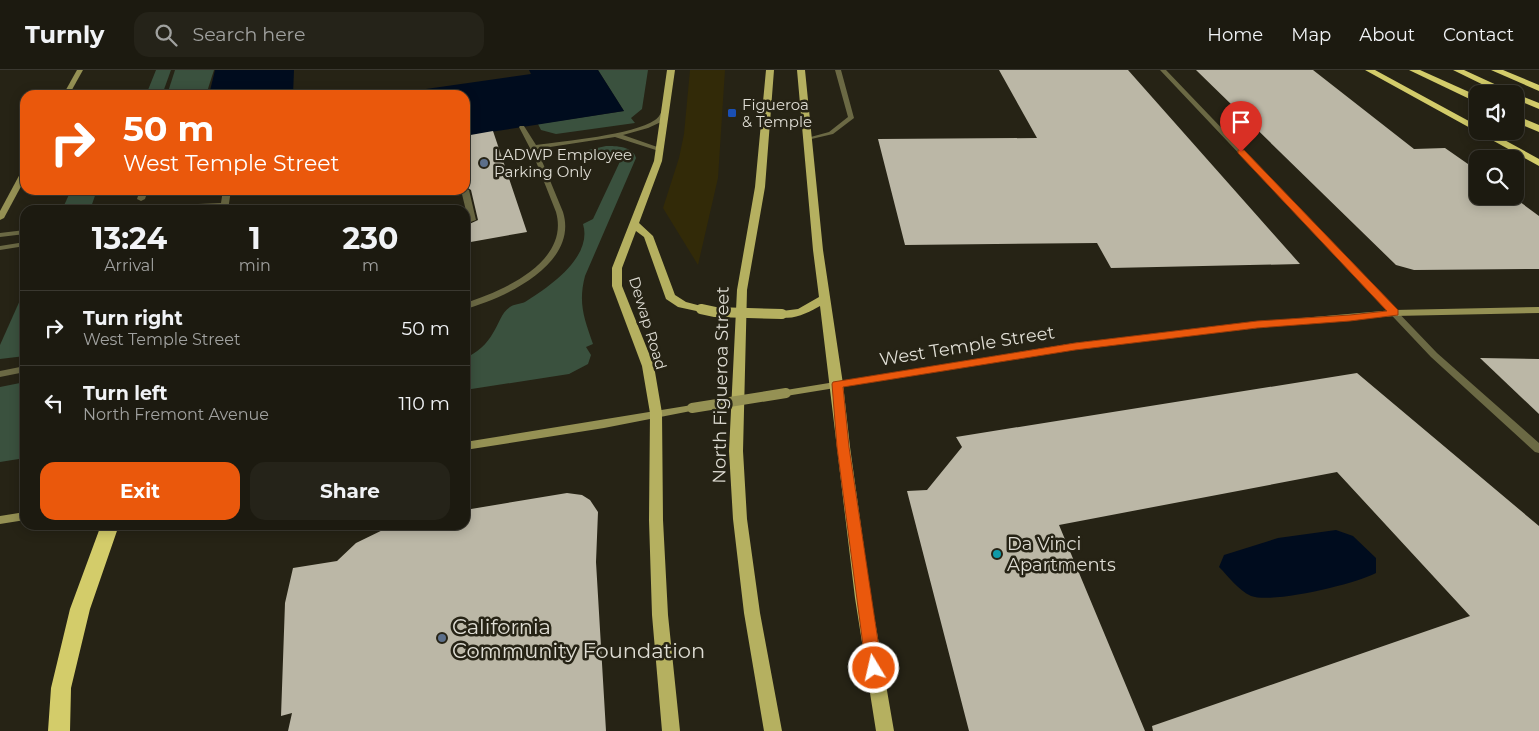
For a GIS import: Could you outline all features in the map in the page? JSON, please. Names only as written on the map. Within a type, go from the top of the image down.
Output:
[{"type":"highway","points":[[1369,70],[1469,125]]},
{"type":"highway","points":[[1413,70],[1469,96]]},
{"type":"highway","points":[[1457,70],[1490,85]]},
{"type":"highway","points":[[1495,70],[1539,88]]},
{"type":"highway","points":[[1516,70],[1539,79]]},
{"type":"highway","points":[[1524,100],[1539,106]]},
{"type":"highway","points":[[1524,122],[1539,129]]},
{"type":"highway","points":[[1497,140],[1539,164]]},
{"type":"highway","points":[[59,731],[61,688],[80,609],[108,530]]},
{"type":"main road","points":[[69,90],[80,70]]},
{"type":"main road","name":"Dewap Road","points":[[671,70],[661,150],[617,268],[617,286],[648,366],[656,413],[656,520],[660,606],[671,731]]},
{"type":"main road","name":"North Figueroa Street","points":[[770,70],[760,187],[742,290],[736,451],[740,519],[751,603],[772,731]]},
{"type":"main road","points":[[802,70],[818,250],[826,298],[863,598],[885,731]]},
{"type":"main road","points":[[0,218],[20,181]]},
{"type":"main road","points":[[633,223],[648,236],[670,297],[682,305],[714,312],[782,314],[801,312],[826,298]]},
{"type":"main road","name":"West Temple Street","points":[[470,445],[604,424],[656,413],[904,375],[1075,346],[1257,324],[1394,313],[1539,310]]},
{"type":"main road","points":[[0,520],[20,517]]},
{"type":"street","points":[[809,138],[831,132],[851,118],[838,70]]},
{"type":"street","points":[[1163,70],[1451,371],[1539,449]]},
{"type":"street","points":[[535,146],[615,135],[659,121],[666,109]]},
{"type":"street","points":[[470,305],[483,301],[537,270],[552,254],[560,240],[563,223],[535,146],[522,127]]},
{"type":"street","points":[[615,135],[661,150]]},
{"type":"street","points":[[141,199],[142,195]]},
{"type":"street","points":[[0,235],[20,233]]},
{"type":"street","points":[[0,248],[20,245]]},
{"type":"street","points":[[0,374],[20,370]]},
{"type":"green space","points":[[156,70],[171,70],[164,90],[148,90]]},
{"type":"green space","points":[[175,70],[214,70],[208,90],[169,90]]},
{"type":"green space","points":[[598,70],[648,70],[642,109],[631,118],[635,123],[556,134],[541,130],[538,124],[624,111]]},
{"type":"green space","points":[[606,146],[619,147],[628,149],[636,158],[585,276],[582,303],[593,344],[586,347],[591,355],[588,364],[569,374],[470,389],[470,355],[478,351],[488,341],[507,309],[513,305],[525,302],[546,288],[567,270],[582,248],[583,224],[593,219],[624,153],[575,153]]},
{"type":"green space","points":[[69,195],[95,195],[92,205],[64,205]]},
{"type":"green space","points":[[20,300],[20,357],[0,359],[0,345]]},
{"type":"green space","points":[[20,383],[20,459],[0,462],[0,387]]},
{"type":"sand","points":[[690,70],[725,70],[718,178],[698,265],[663,208],[679,158],[684,134]]},
{"type":"water","points":[[215,70],[294,70],[293,90],[210,90]]},
{"type":"water","points":[[529,70],[598,70],[624,111],[470,135],[470,90],[419,90],[531,74]]},
{"type":"water","points":[[1336,530],[1353,536],[1376,558],[1376,573],[1314,592],[1262,598],[1251,596],[1242,590],[1219,567],[1224,555],[1278,538]]},
{"type":"building","points":[[999,70],[1128,70],[1300,264],[1111,268],[1097,243],[905,245],[878,139],[1037,138]]},
{"type":"building","points":[[1196,70],[1313,70],[1414,149],[1445,148],[1469,165],[1469,205],[1524,205],[1539,216],[1539,269],[1414,270],[1396,265]]},
{"type":"building","points":[[493,131],[527,232],[470,242],[470,224],[478,220],[470,189],[470,135]]},
{"type":"building","points":[[1480,358],[1539,359],[1539,414]]},
{"type":"building","name":"Da Vinci Apartments","points":[[1357,373],[1539,526],[1539,731],[1153,731],[1152,726],[1470,616],[1337,472],[1059,525],[1145,731],[969,731],[907,491],[927,490],[962,447],[956,437]]},
{"type":"building","name":"California Community Foundation","points":[[567,493],[582,495],[590,500],[598,512],[596,562],[606,731],[288,731],[292,713],[281,716],[285,603],[293,568],[337,561],[356,543],[383,530],[470,530],[470,509]]},
{"type":"place","name":"Figueroa & Temple","points":[[732,113]]},
{"type":"place","name":"LADWP Employee Parking Only","points":[[484,163]]},
{"type":"place","name":"Da Vinci Apartments","points":[[997,554]]},
{"type":"place","name":"California Community Foundation","points":[[442,638]]},
{"type":"route","points":[[874,668],[843,447],[837,384],[904,375],[1075,346],[1257,324],[1394,313],[1241,152]]}]
